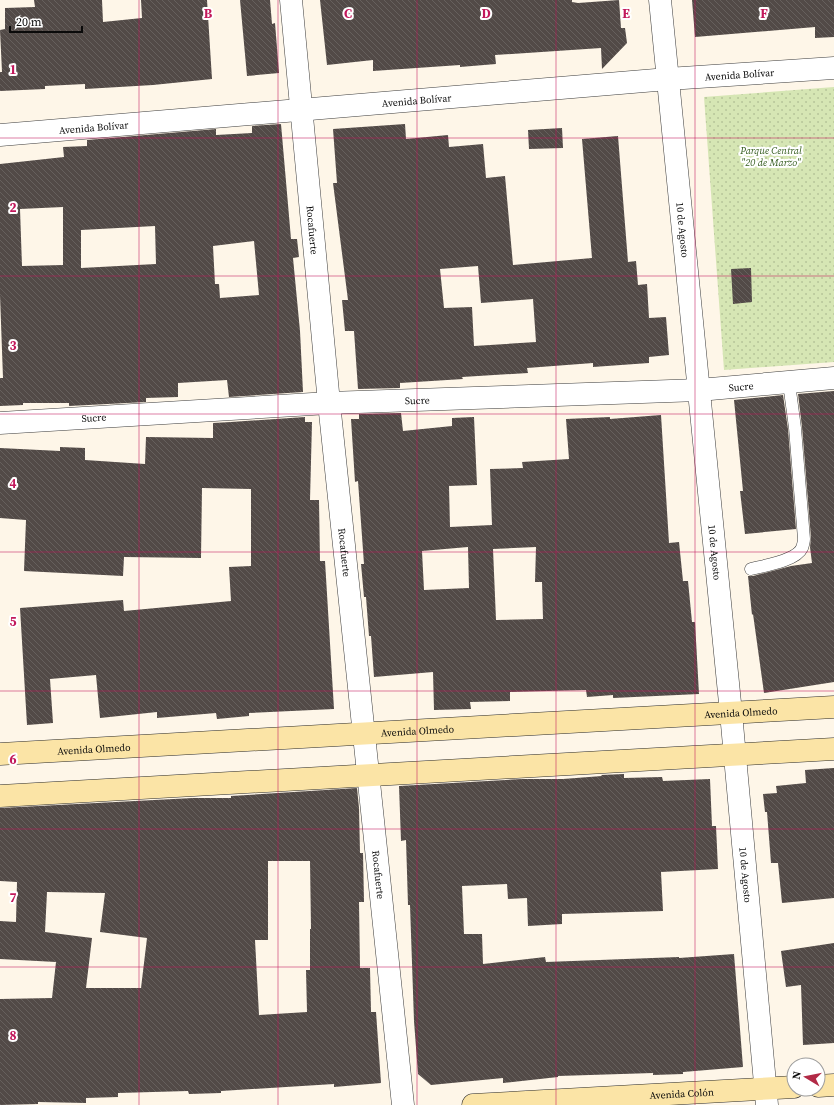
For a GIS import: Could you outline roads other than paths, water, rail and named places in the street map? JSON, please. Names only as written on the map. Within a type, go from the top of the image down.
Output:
[{"type":"street","name":"Rocafuerte","points":[[291,0],[328,403],[402,1105]]},
{"type":"street","name":"10 de Agosto","points":[[660,0],[735,754],[766,1097]]},
{"type":"street","name":"Avenida Bolívar","points":[[0,135],[668,79],[834,68]]},
{"type":"street","name":"Sucre","points":[[0,423],[328,403],[699,390],[834,378]]},
{"type":"street","name":"Avenida Olmedo","points":[[0,754],[834,707]]},
{"type":"street","points":[[0,796],[834,749]]},
{"type":"street","name":"Avenida Colón","points":[[473,1105],[766,1097],[786,1090]]},
{"type":"lane","points":[[751,569],[789,559],[802,549],[804,539],[795,428],[789,383]]},
{"type":"park label","name":"Parque Central \"20 de Marzo\"","points":[[771,156]]}]
